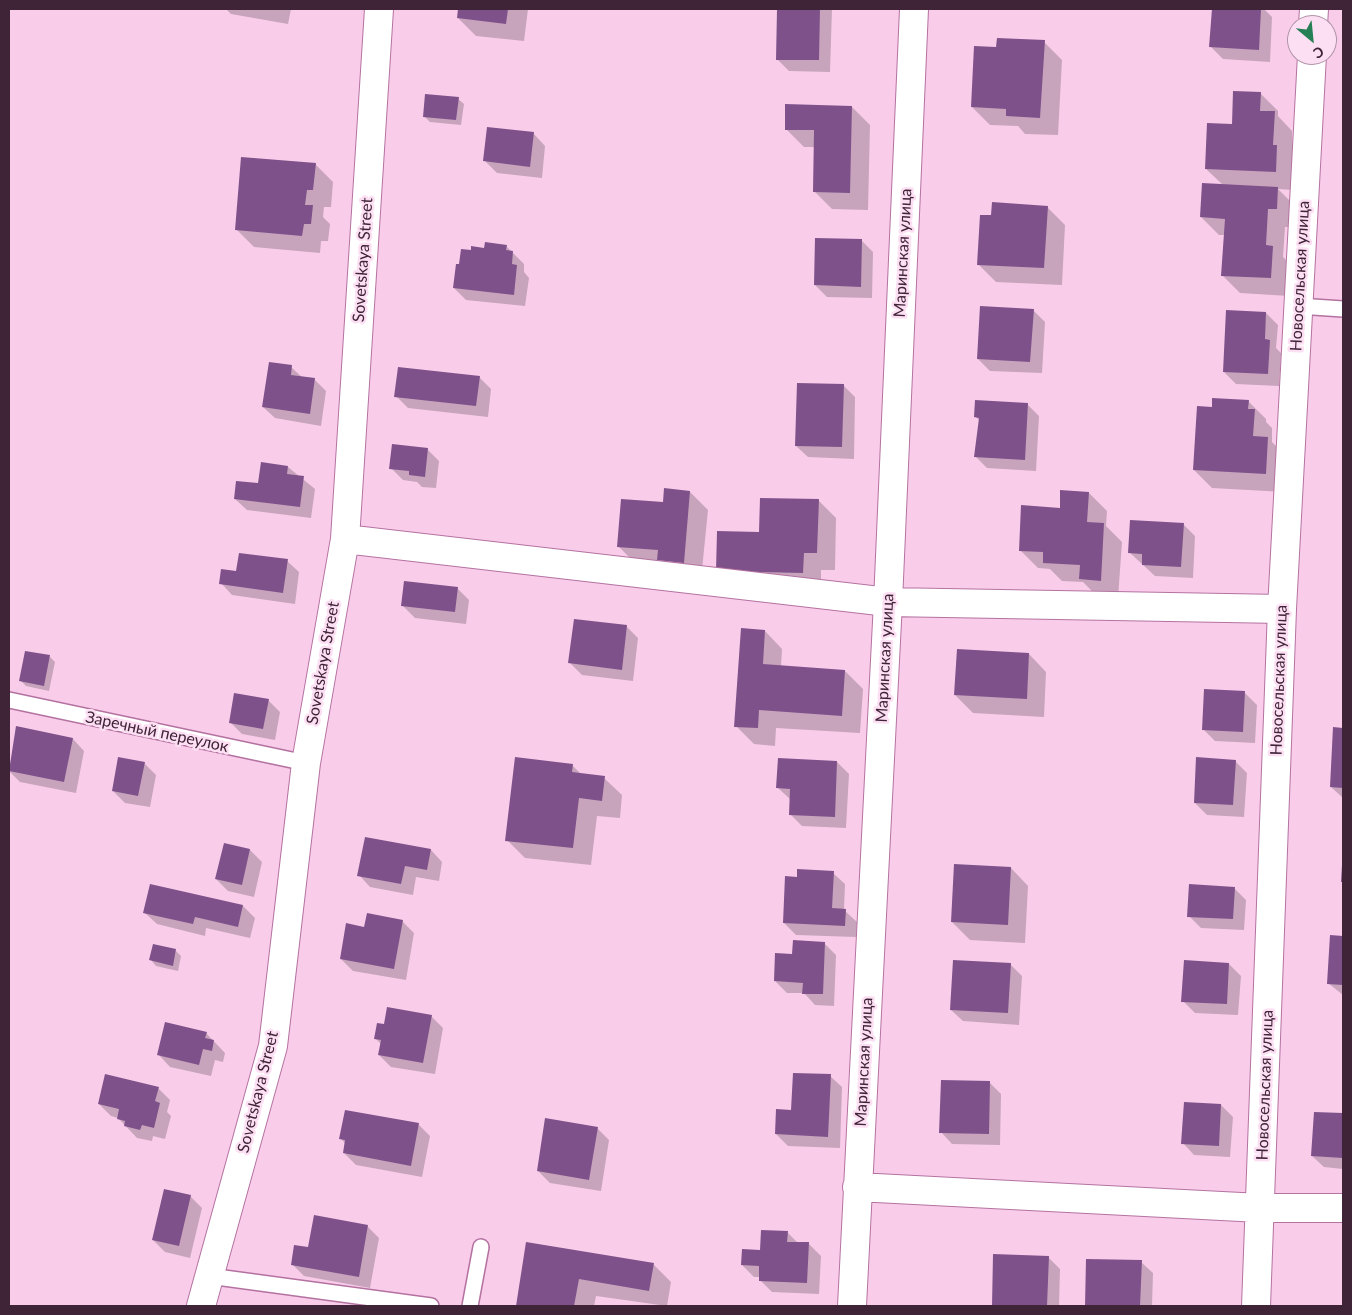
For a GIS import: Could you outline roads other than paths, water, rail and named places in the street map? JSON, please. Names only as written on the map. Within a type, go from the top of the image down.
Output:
[{"type":"street","name":"Sovetskaya Street","points":[[201,1306],[273,1046],[306,764],[345,539],[379,9]]},
{"type":"street","name":"Маринская улица","points":[[852,1306],[888,602],[914,9]]},
{"type":"street","name":"Новосельская улица","points":[[1256,1306],[1282,609],[1311,65]]},
{"type":"street","points":[[345,539],[888,602],[1282,609]]},
{"type":"street","points":[[857,1187],[1260,1208],[1343,1208]]},
{"type":"lane","points":[[1298,306],[1343,309]]},
{"type":"lane","name":"Заречный переулок","points":[[9,700],[306,764]]},
{"type":"lane","points":[[470,1306],[481,1247]]},
{"type":"lane","points":[[209,1276],[432,1306]]}]
